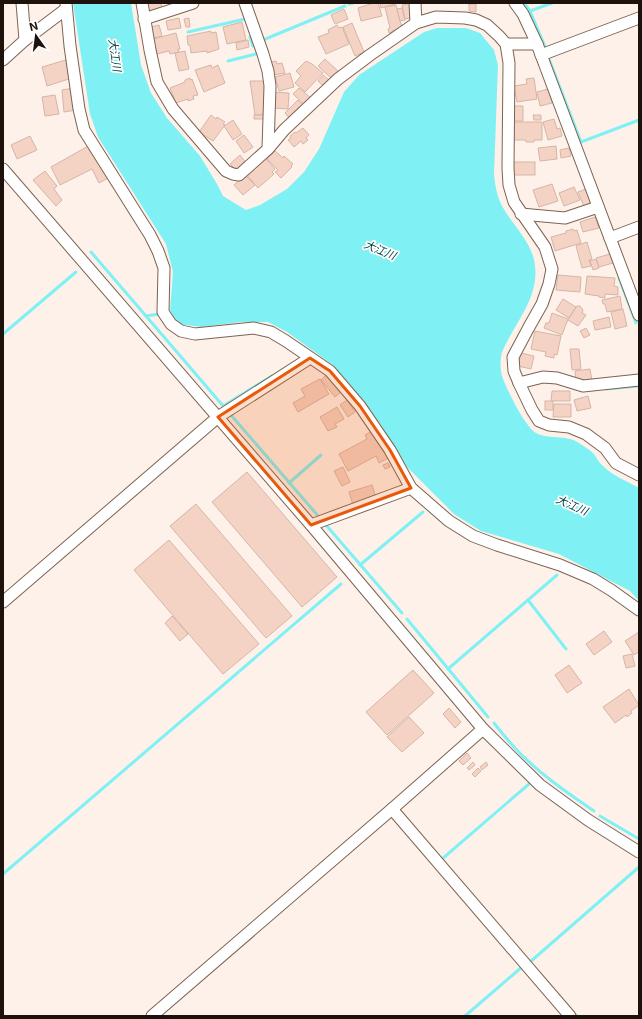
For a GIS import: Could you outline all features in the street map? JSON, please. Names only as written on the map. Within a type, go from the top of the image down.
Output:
[{"type":"street","points":[[22,3],[25,40]]},
{"type":"street","points":[[142,3],[157,82],[173,109],[226,171],[239,175],[268,149],[284,130],[338,79],[416,23],[436,17],[465,18],[476,20],[487,25],[499,36],[506,44],[509,64],[509,185],[514,202],[545,247],[552,269],[549,284],[542,304],[513,357],[514,371],[532,410],[539,421],[549,425],[569,427],[586,434],[605,448],[616,463],[639,475]]},
{"type":"street","points":[[144,19],[193,3]]},
{"type":"street","points":[[245,3],[263,54],[270,86],[268,149]]},
{"type":"street","points":[[415,3],[416,23]]},
{"type":"street","points":[[515,3],[523,14],[539,49],[639,315]]},
{"type":"street","points":[[3,60],[66,6]]},
{"type":"street","points":[[66,6],[79,109],[84,130],[158,251],[164,268],[163,312],[171,324],[181,331],[195,334],[254,328],[271,332],[286,341],[330,371],[360,406],[390,450],[411,488],[449,521],[473,536],[560,565],[593,579],[639,610]]},
{"type":"street","points":[[506,44],[539,49],[639,18]]},
{"type":"street","points":[[3,169],[311,525],[483,729],[540,785],[588,820],[639,852]]},
{"type":"street","points":[[521,214],[565,218],[598,207]]},
{"type":"street","points":[[610,238],[639,227]]},
{"type":"street","points":[[3,602],[218,417],[310,358]]},
{"type":"street","points":[[519,383],[543,377],[557,378],[583,386],[639,380]]},
{"type":"street","points":[[311,525],[411,488]]},
{"type":"street","points":[[152,1016],[483,729]]},
{"type":"street","points":[[392,809],[570,1016]]},
{"type":"highlighted area","points":[[310,358],[330,371],[360,406],[390,450],[411,488],[311,525],[218,417]]},
{"type":"water","name":"大江川","points":[[73,3],[131,3],[141,65],[151,93],[167,118],[200,156],[223,196],[246,210],[260,205],[287,189],[304,172],[319,149],[344,92],[359,75],[424,32],[437,28],[466,28],[480,33],[494,50],[498,65],[494,174],[496,190],[506,213],[527,242],[531,250],[535,266],[535,278],[529,300],[502,352],[500,364],[502,376],[521,415],[536,433],[574,440],[594,454],[599,462],[611,473],[639,488],[639,601],[630,591],[559,554],[481,531],[454,514],[406,466],[381,425],[362,399],[333,365],[287,332],[268,322],[241,322],[202,327],[178,324],[170,310],[173,272],[166,244],[98,137],[90,114]]},
{"type":"building","points":[[147,3],[161,3],[162,9],[149,11]]},
{"type":"building","points":[[373,3],[378,3],[382,16],[361,21],[358,8]]},
{"type":"building","points":[[380,3],[399,3],[381,8]]},
{"type":"building","points":[[411,3],[410,18],[405,19],[402,5]]},
{"type":"building","points":[[469,4],[476,4],[476,12],[469,11]]},
{"type":"building","points":[[396,5],[402,28],[389,33],[388,29],[390,28],[385,7]]},
{"type":"building","points":[[402,8],[405,20],[400,21],[397,9]]},
{"type":"building","points":[[344,9],[348,19],[335,24],[331,15]]},
{"type":"building","points":[[179,18],[181,28],[168,30],[166,21]]},
{"type":"building","points":[[189,18],[190,27],[186,27],[184,19]]},
{"type":"building","points":[[242,22],[246,40],[227,44],[223,27]]},
{"type":"building","points":[[352,23],[364,52],[355,56],[343,27]]},
{"type":"building","points":[[159,25],[162,36],[154,38],[151,27]]},
{"type":"building","points":[[337,25],[339,28],[342,27],[349,44],[326,54],[318,37],[329,33],[328,30]]},
{"type":"building","points":[[211,31],[211,33],[216,32],[219,49],[207,53],[207,51],[191,53],[187,36]]},
{"type":"building","points":[[176,33],[180,49],[178,49],[179,52],[170,54],[169,51],[157,54],[153,39]]},
{"type":"building","points":[[248,40],[249,47],[237,50],[236,43]]},
{"type":"building","points":[[185,51],[189,69],[179,71],[175,53]]},
{"type":"building","points":[[325,59],[339,72],[332,79],[318,66]]},
{"type":"building","points":[[66,60],[72,78],[47,86],[42,67]]},
{"type":"building","points":[[276,61],[277,64],[282,63],[285,73],[274,75],[271,62]]},
{"type":"building","points":[[306,61],[323,73],[305,92],[295,83],[301,76],[296,71]]},
{"type":"building","points":[[211,65],[212,68],[218,65],[225,83],[204,92],[195,70]]},
{"type":"building","points":[[290,73],[294,87],[279,91],[275,77]]},
{"type":"building","points":[[323,75],[330,81],[324,87],[318,81]]},
{"type":"building","points":[[190,78],[190,80],[192,79],[198,95],[193,96],[194,99],[188,101],[188,99],[176,103],[170,88],[185,82],[185,80]]},
{"type":"building","points":[[534,78],[537,99],[517,102],[514,86],[527,84],[526,79]]},
{"type":"building","points":[[250,81],[265,81],[265,115],[255,115]]},
{"type":"building","points":[[73,88],[76,110],[64,112],[62,90]]},
{"type":"building","points":[[299,88],[312,99],[306,106],[293,94]]},
{"type":"building","points":[[548,89],[552,103],[540,106],[537,92]]},
{"type":"building","points":[[274,92],[289,93],[288,109],[273,108]]},
{"type":"building","points":[[55,95],[59,114],[45,116],[42,97]]},
{"type":"building","points":[[298,100],[304,106],[291,120],[285,113]]},
{"type":"building","points":[[512,106],[523,106],[523,121],[511,121]]},
{"type":"building","points":[[211,115],[216,119],[217,117],[225,122],[223,124],[225,125],[213,141],[199,132]]},
{"type":"building","points":[[254,115],[264,115],[264,119],[254,119]]},
{"type":"building","points":[[533,115],[541,115],[541,120],[534,120]]},
{"type":"building","points":[[554,119],[557,129],[560,128],[562,136],[548,140],[543,122]]},
{"type":"building","points":[[233,120],[242,134],[233,140],[224,126]]},
{"type":"building","points":[[512,122],[542,122],[542,140],[526,142],[526,140],[512,140]]},
{"type":"building","points":[[303,128],[309,135],[306,138],[308,140],[303,144],[301,141],[294,147],[288,140],[295,132],[296,133]]},
{"type":"building","points":[[244,135],[253,147],[244,153],[236,141]]},
{"type":"building","points":[[30,136],[37,150],[17,159],[11,145]]},
{"type":"building","points":[[90,145],[110,177],[99,183],[92,169],[60,185],[51,167]]},
{"type":"building","points":[[556,146],[557,159],[540,161],[538,148]]},
{"type":"building","points":[[569,148],[571,156],[561,158],[560,150]]},
{"type":"building","points":[[275,151],[283,158],[284,156],[293,164],[281,178],[275,172],[278,170],[267,159]]},
{"type":"building","points":[[240,155],[246,163],[237,171],[230,164]]},
{"type":"building","points":[[265,158],[275,169],[272,172],[274,174],[258,188],[246,174]]},
{"type":"building","points":[[513,162],[535,162],[535,175],[513,175]]},
{"type":"building","points":[[45,171],[57,186],[54,189],[62,200],[56,206],[33,180]]},
{"type":"building","points":[[245,175],[255,185],[243,195],[234,185]]},
{"type":"building","points":[[552,184],[558,201],[539,207],[533,190]]},
{"type":"building","points":[[574,187],[580,200],[564,206],[559,193]]},
{"type":"building","points":[[586,189],[593,206],[585,209],[578,192]]},
{"type":"building","points":[[595,217],[599,228],[583,232],[580,222]]},
{"type":"building","points":[[573,229],[574,231],[577,230],[581,243],[555,251],[551,237],[566,233],[566,231]]},
{"type":"building","points":[[587,242],[592,259],[589,260],[591,266],[582,268],[576,246]]},
{"type":"building","points":[[610,254],[613,263],[599,267],[596,258]]},
{"type":"building","points":[[596,259],[599,268],[593,270],[590,261]]},
{"type":"building","points":[[558,275],[581,277],[580,292],[556,290]]},
{"type":"building","points":[[587,276],[615,278],[614,286],[618,287],[618,295],[605,294],[605,298],[585,294]]},
{"type":"building","points":[[620,296],[622,309],[607,312],[605,304],[603,304],[602,300]]},
{"type":"building","points":[[563,299],[576,307],[569,318],[556,310]]},
{"type":"building","points":[[577,306],[580,306],[583,310],[582,313],[586,315],[578,326],[568,320]]},
{"type":"building","points":[[623,309],[627,326],[615,329],[611,312]]},
{"type":"building","points":[[552,313],[568,319],[562,335],[544,328],[546,323],[549,323]]},
{"type":"building","points":[[609,317],[611,327],[595,330],[593,321]]},
{"type":"building","points":[[586,328],[590,335],[584,338],[580,331]]},
{"type":"building","points":[[535,331],[561,336],[557,355],[554,354],[554,358],[545,356],[546,352],[531,349]]},
{"type":"building","points":[[570,349],[579,349],[581,369],[572,370]]},
{"type":"building","points":[[521,353],[534,356],[531,369],[518,366]]},
{"type":"building","points":[[590,369],[592,381],[576,383],[575,371]]},
{"type":"building","points":[[327,374],[341,392],[335,397],[321,380]]},
{"type":"building","points":[[320,379],[329,394],[298,412],[293,403],[305,396],[301,389]]},
{"type":"building","points":[[552,391],[570,391],[570,401],[551,401]]},
{"type":"building","points":[[588,396],[591,408],[577,411],[574,400]]},
{"type":"building","points":[[347,400],[355,412],[348,417],[340,405]]},
{"type":"building","points":[[545,401],[553,401],[553,410],[545,410]]},
{"type":"building","points":[[554,404],[571,404],[571,417],[553,417]]},
{"type":"building","points":[[337,407],[344,419],[335,424],[337,427],[328,431],[320,417]]},
{"type":"building","points":[[372,431],[388,458],[379,463],[376,456],[348,471],[339,454],[367,439],[365,435]]},
{"type":"building","points":[[388,463],[390,467],[385,469],[383,465]]},
{"type":"building","points":[[343,467],[350,482],[342,486],[334,471]]},
{"type":"building","points":[[247,472],[337,577],[302,607],[212,502]]},
{"type":"building","points":[[372,485],[375,495],[365,499],[366,501],[353,505],[349,492]]},
{"type":"building","points":[[196,504],[292,616],[266,638],[170,526]]},
{"type":"building","points":[[169,540],[259,644],[223,674],[134,570]]},
{"type":"building","points":[[172,616],[188,634],[180,641],[165,623]]},
{"type":"building","points":[[604,631],[612,642],[594,655],[586,644]]},
{"type":"building","points":[[639,632],[639,652],[634,655],[625,641]]},
{"type":"building","points":[[632,654],[635,666],[626,668],[623,656]]},
{"type":"building","points":[[569,665],[582,683],[567,693],[555,675]]},
{"type":"building","points":[[413,670],[434,693],[387,735],[366,712]]},
{"type":"building","points":[[629,689],[639,705],[631,711],[632,713],[627,717],[626,715],[615,723],[603,707]]},
{"type":"building","points":[[449,708],[461,722],[455,728],[443,714]]},
{"type":"building","points":[[409,717],[424,733],[402,752],[387,737]]},
{"type":"building","points":[[467,753],[471,758],[463,765],[459,761]]},
{"type":"building","points":[[473,762],[475,765],[469,770],[467,768]]},
{"type":"building","points":[[486,762],[488,765],[482,770],[480,767]]},
{"type":"building","points":[[478,768],[481,771],[475,777],[472,774]]},
{"type":"waterway","points":[[349,4],[353,3]]},
{"type":"waterway","points":[[524,3],[530,11],[546,49]]},
{"type":"waterway","points":[[530,11],[552,3]]},
{"type":"waterway","points":[[262,37],[263,40],[345,6]]},
{"type":"waterway","points":[[188,32],[245,19]]},
{"type":"waterway","points":[[250,37],[253,46]]},
{"type":"waterway","points":[[228,61],[256,54]]},
{"type":"waterway","points":[[549,59],[581,142],[639,120]]},
{"type":"waterway","points":[[91,252],[146,316],[159,314]]},
{"type":"waterway","points":[[3,334],[76,272]]},
{"type":"waterway","points":[[619,278],[636,323]]},
{"type":"waterway","points":[[146,316],[224,407]]},
{"type":"waterway","points":[[223,406],[272,376]]},
{"type":"waterway","points":[[606,389],[639,386]]},
{"type":"waterway","points":[[231,415],[319,517]]},
{"type":"waterway","points":[[289,483],[321,455]]},
{"type":"waterway","points":[[360,565],[423,512]]},
{"type":"waterway","points":[[326,525],[402,613]]},
{"type":"waterway","points":[[448,669],[557,575]]},
{"type":"waterway","points":[[3,874],[341,584]]},
{"type":"waterway","points":[[528,600],[566,649]]},
{"type":"waterway","points":[[407,619],[488,717]]},
{"type":"waterway","points":[[494,723],[514,747],[532,765],[562,789],[594,811]]},
{"type":"waterway","points":[[442,859],[529,784]]},
{"type":"waterway","points":[[600,816],[639,839]]},
{"type":"waterway","points":[[530,962],[639,867]]},
{"type":"waterway","points":[[465,1016],[522,967]]}]
